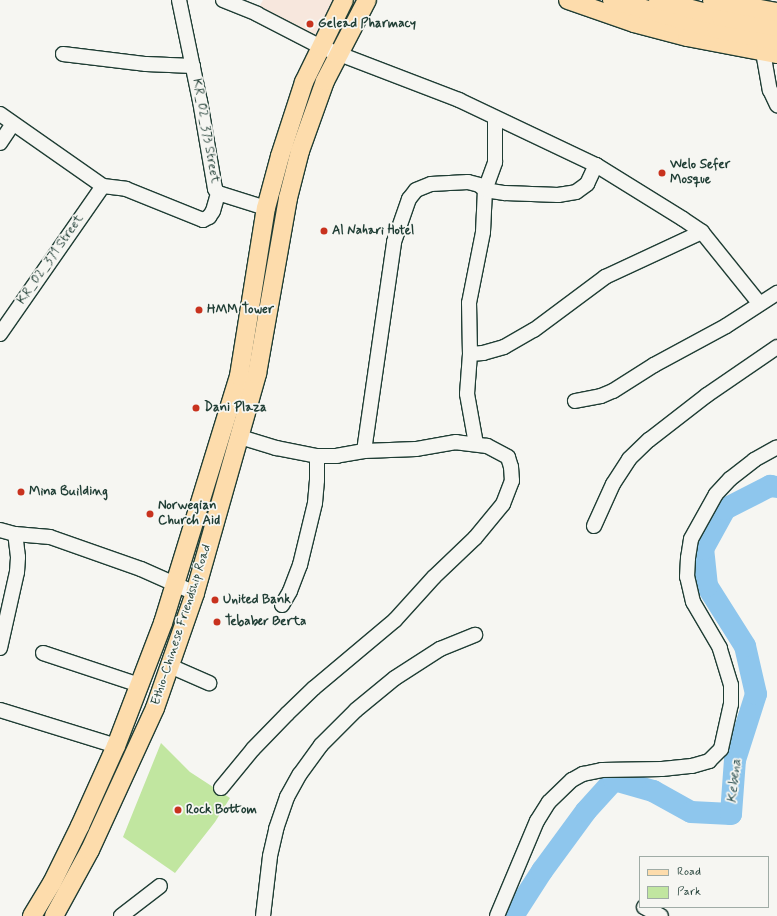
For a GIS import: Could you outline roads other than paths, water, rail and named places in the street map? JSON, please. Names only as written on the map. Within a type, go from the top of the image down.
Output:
[{"type":"main road","name":"Ethio-Chinese Friendship Road","points":[[32,916],[55,876],[116,746],[176,585],[239,376],[266,208],[280,156],[304,82],[344,0]]},
{"type":"main road","name":"Ethio-Chinese Friendship Road","points":[[54,916],[90,850],[155,708],[195,593],[257,374],[288,198],[300,151],[325,81],[367,0]]},
{"type":"main road","points":[[568,0],[634,23],[687,37],[772,49]]},
{"type":"main road","points":[[612,0],[716,30],[772,49]]},
{"type":"main road","points":[[658,0],[721,17],[777,27]]},
{"type":"main road","points":[[712,0],[777,12]]},
{"type":"street","name":"KR_02_373 Street","points":[[179,0],[193,66],[214,184],[218,193],[266,208]]},
{"type":"street","points":[[223,0],[257,14],[320,47],[340,53],[459,100],[596,165],[702,232],[759,303]]},
{"type":"street","points":[[772,49],[770,90],[777,105]]},
{"type":"street","name":"KR_02_373 Street","points":[[62,54],[146,64],[193,66]]},
{"type":"street","points":[[0,114],[103,186],[126,189],[203,220],[209,217],[213,211],[218,193]]},
{"type":"street","points":[[476,444],[467,394],[470,354],[470,303],[483,232],[485,190],[495,162],[495,118]]},
{"type":"street","points":[[0,143],[13,124]]},
{"type":"street","points":[[364,451],[394,242],[409,199],[416,190],[432,184],[468,182],[479,185],[485,190],[505,193],[558,195],[576,192],[587,184],[596,165]]},
{"type":"street","name":"KR_02_371 Street","points":[[0,334],[103,186]]},
{"type":"street","points":[[470,354],[483,354],[504,347],[534,330],[605,277],[702,232]]},
{"type":"street","points":[[575,401],[601,396],[613,391],[654,365],[726,326],[759,303],[777,293]]},
{"type":"street","points":[[594,526],[612,484],[629,459],[649,440],[707,395],[777,347]]},
{"type":"street","points":[[221,788],[253,749],[288,714],[320,683],[395,620],[434,577],[476,538],[503,504],[512,481],[512,467],[508,457],[487,446],[476,444],[456,442],[416,449],[364,451],[337,456],[317,456],[276,448],[239,437]]},
{"type":"street","points":[[497,916],[537,821],[549,802],[572,780],[583,774],[602,770],[662,769],[692,766],[709,761],[721,749],[731,704],[731,685],[720,648],[693,602],[687,577],[691,539],[716,494],[730,479],[754,460],[777,447]]},
{"type":"street","points":[[282,605],[290,591],[300,564],[315,504],[317,456]]},
{"type":"street","points":[[0,530],[15,534],[50,537],[141,569],[195,593]]},
{"type":"street","points":[[0,648],[17,572],[18,557],[15,534]]},
{"type":"street","points":[[263,916],[270,856],[276,829],[287,797],[300,774],[322,746],[356,710],[395,678],[440,650],[475,635]]},
{"type":"street","points":[[44,653],[140,685]]},
{"type":"street","points":[[170,666],[210,683]]},
{"type":"street","points":[[0,710],[116,746]]},
{"type":"street","points":[[121,916],[160,886]]},
{"type":"street","points":[[646,908],[661,916]]},
{"type":"waterway","name":"Kebena","points":[[513,916],[542,871],[586,811],[614,780],[653,791],[691,812],[731,814],[735,760],[756,694],[745,646],[707,586],[703,549],[725,509],[770,486],[777,487]]},
{"type":"place","name":"Gelead Pharmacy","points":[[310,24]]},
{"type":"place","name":"Welo Sefer Mosque","points":[[662,173]]},
{"type":"place","name":"Al Nahari Hotel","points":[[324,231]]},
{"type":"place","name":"HMM Tower","points":[[199,310]]},
{"type":"place","name":"Dani Plaza","points":[[196,408]]},
{"type":"place","name":"Mina Building","points":[[21,492]]},
{"type":"place","name":"Norwegian Church Aid","points":[[150,514]]},
{"type":"place","name":"United Bank","points":[[215,600]]},
{"type":"place","name":"Tebaber Berta","points":[[217,622]]},
{"type":"place","name":"Rock Bottom","points":[[178,810]]}]
